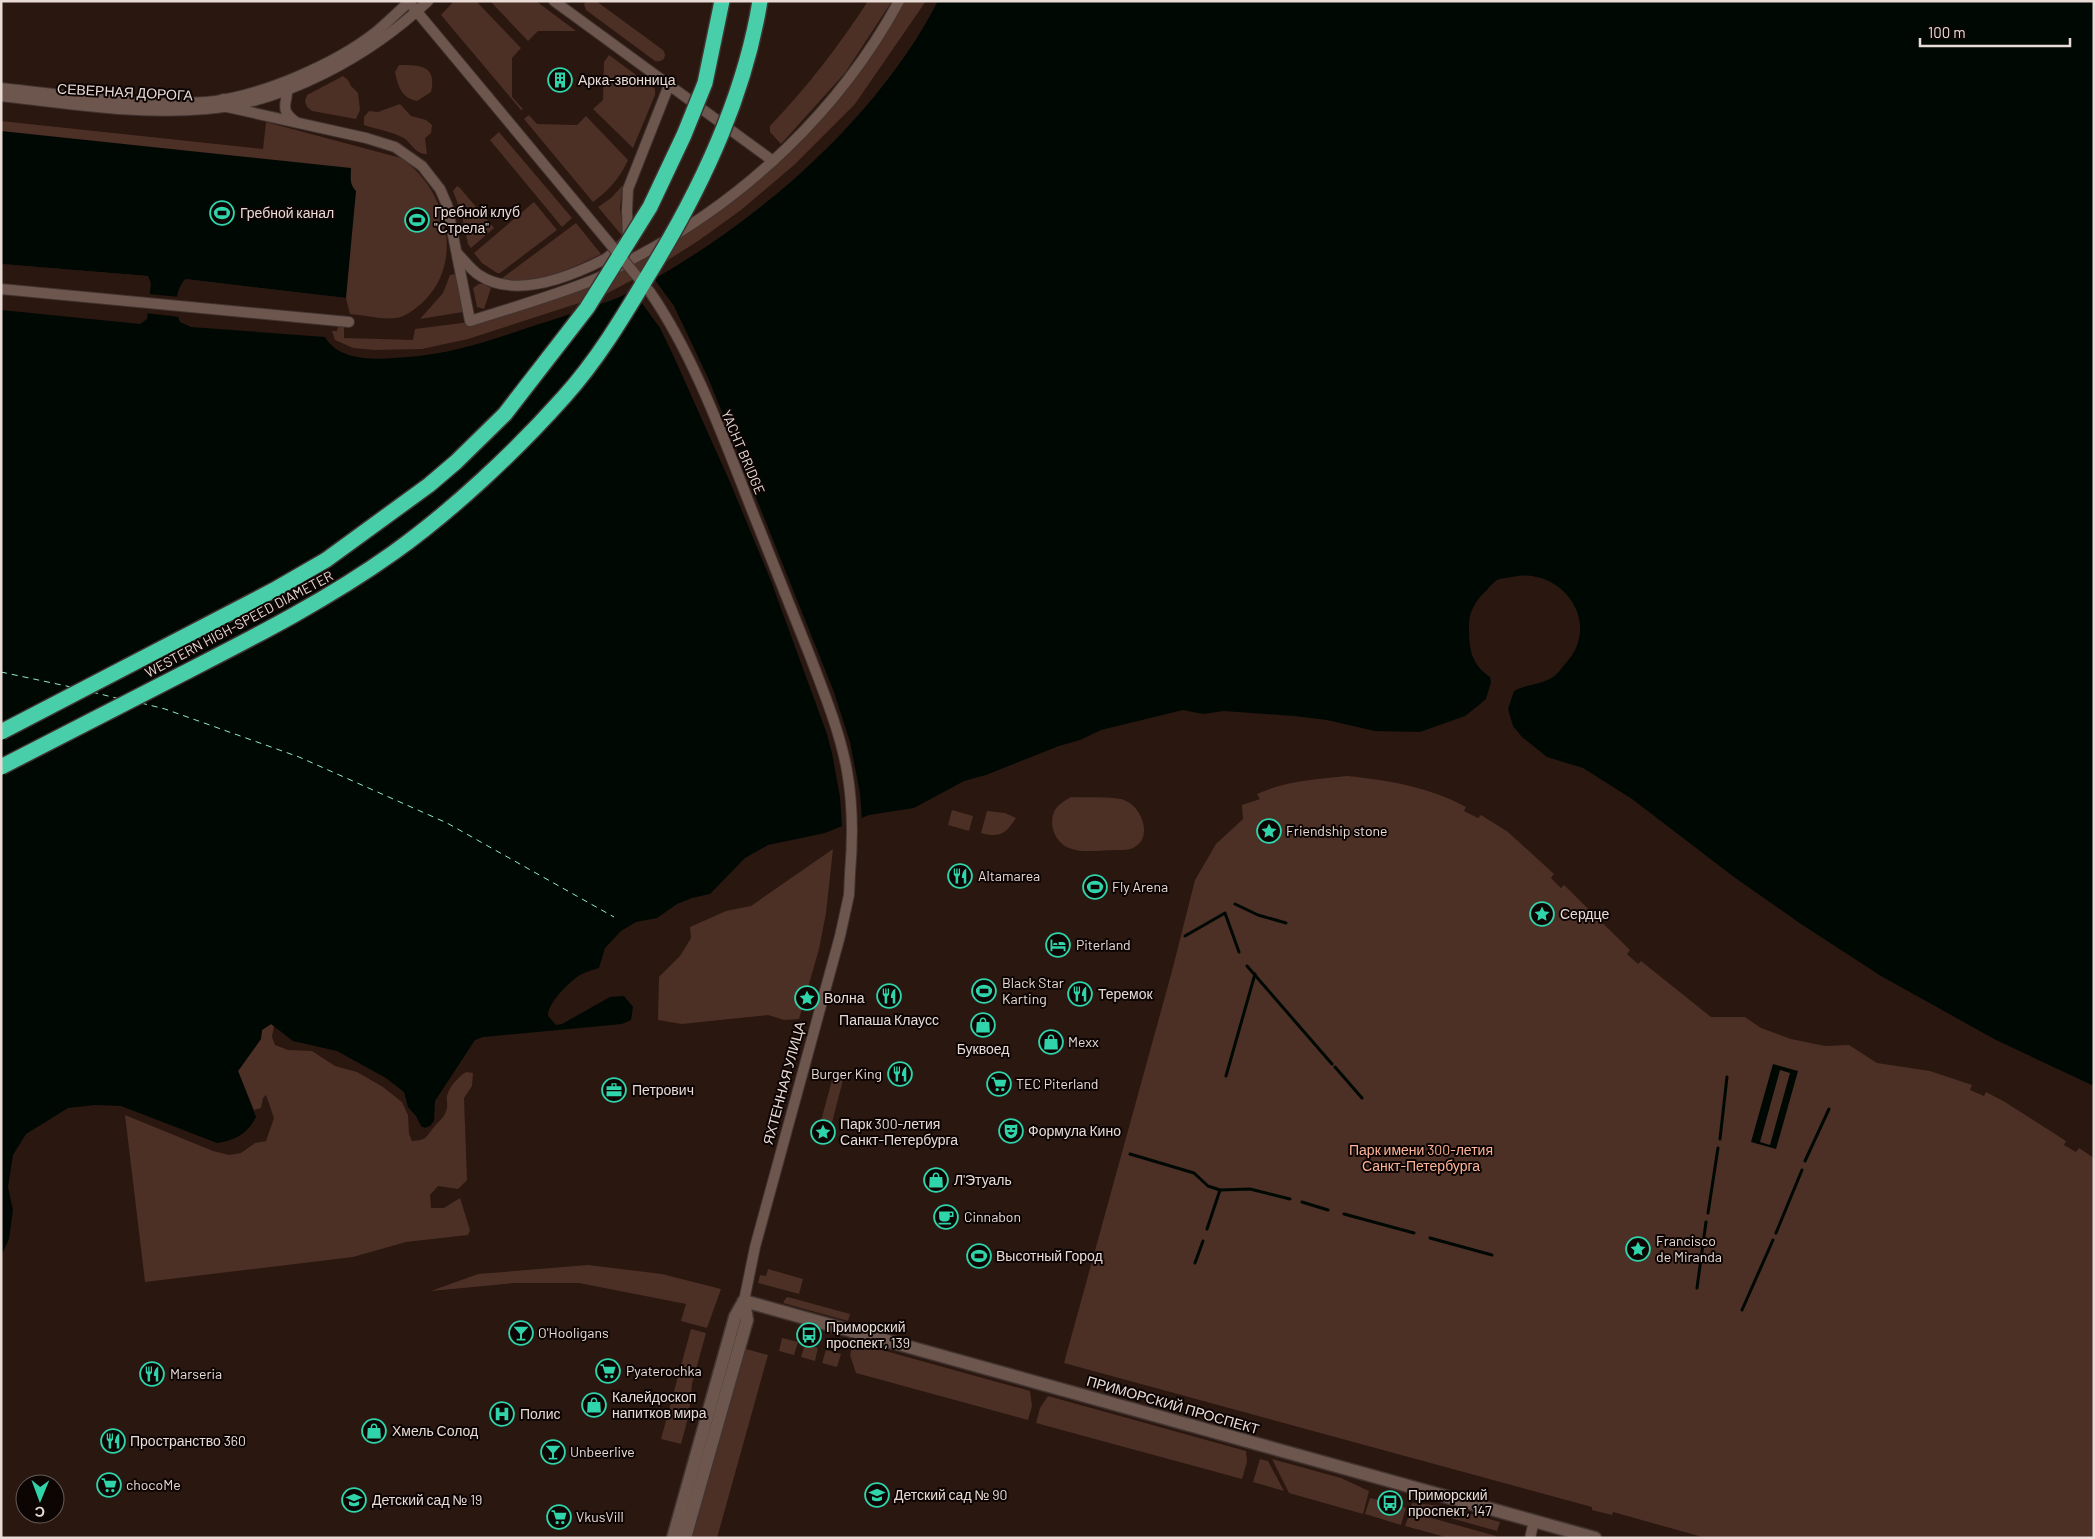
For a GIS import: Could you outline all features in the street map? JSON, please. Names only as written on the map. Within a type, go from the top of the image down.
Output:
[{"type":"highway","name":"WESTERN HIGH-SPEED DIAMETER","points":[[1,732],[274,590],[326,560],[429,485],[456,462],[504,414],[587,308],[650,207],[684,135],[705,83],[722,1]]},
{"type":"highway","name":"WESTERN HIGH-SPEED DIAMETER","points":[[1,767],[273,627],[345,585],[429,526],[491,470],[552,410],[565,396],[614,331],[681,221],[718,146],[738,93],[756,27],[760,1]]},
{"type":"street","name":"СЕВЕРНАЯ ДОРОГА","points":[[1,96],[131,109],[184,110],[225,103],[326,73],[367,50],[417,12],[428,1]]},
{"type":"street","points":[[554,1],[773,162]]},
{"type":"street","points":[[225,103],[395,147],[422,166],[440,189],[447,205],[470,320],[505,310],[602,275],[658,245],[706,215],[773,162],[826,106],[850,78],[872,47],[899,1]]},
{"type":"street","name":"СЕВЕРНАЯ ДОРОГА","points":[[286,85],[362,42],[409,2]]},
{"type":"street","name":"YACHT BRIDGE","points":[[409,2],[650,292],[668,318],[684,350],[746,494],[787,596],[834,725],[846,770],[850,797],[852,834],[850,873]]},
{"type":"street","points":[[286,85],[284,106],[286,112],[297,122]]},
{"type":"street","points":[[457,253],[480,275],[506,285],[526,286],[541,284],[606,258],[628,238],[626,211],[628,189],[669,85]]},
{"type":"street","name":"СЕВЕРНАЯ ДОРОГА","points":[[1,88],[132,101],[225,103]]},
{"type":"street","points":[[1,289],[349,322]]},
{"type":"street","name":"ЯХТЕННАЯ УЛИЦА","points":[[673,1538],[732,1324],[744,1301],[757,1238],[840,936],[849,895],[850,873]]},
{"type":"street","name":"ЯХТЕННАЯ УЛИЦА","points":[[685,1538],[747,1320],[744,1301]]},
{"type":"street","name":"ПРИМОРСКИЙ ПРОСПЕКТ","points":[[744,1301],[1595,1538]]},
{"type":"street","points":[[1530,1538],[1534,1521]]},
{"type":"green space","points":[[454,1],[476,1],[521,48],[512,58],[512,97],[523,109],[521,110],[441,15]]},
{"type":"green space","points":[[490,1],[536,1],[576,31],[538,31],[528,41]]},
{"type":"green space","points":[[586,1],[596,1],[663,50],[665,56],[663,59],[655,61],[586,10],[584,4]]},
{"type":"green space","points":[[868,1],[892,1],[845,73],[781,144],[770,132],[770,126],[822,66]]},
{"type":"green space","points":[[903,1],[926,1],[855,104],[794,165],[741,210],[698,241],[657,267],[604,295],[468,339],[422,349],[375,350],[353,348],[335,340],[332,331],[337,331],[338,327],[344,327],[344,338],[413,340],[415,329],[477,321],[587,288],[654,252],[785,153]]},
{"type":"green space","points":[[609,55],[655,89],[655,95],[633,148],[593,109],[603,100],[604,62]]},
{"type":"green space","points":[[399,65],[414,65],[425,68],[431,76],[431,92],[417,101],[407,97],[401,91],[396,77],[395,72]]},
{"type":"green space","points":[[343,76],[358,93],[360,110],[356,119],[312,111],[307,107],[305,101],[307,95]]},
{"type":"green space","points":[[400,104],[411,116],[426,120],[432,125],[431,133],[425,138],[427,154],[417,151],[407,140],[400,136],[364,125],[364,117],[369,111],[378,112]]},
{"type":"green space","points":[[529,115],[537,124],[577,125],[586,116],[628,160],[618,178],[593,202],[524,119]]},
{"type":"green space","name":"Гребной канал","points":[[1,121],[263,149],[266,122],[401,158],[417,171],[429,187],[439,206],[445,225],[447,245],[444,265],[437,284],[425,300],[415,309],[400,317],[380,318],[350,314],[346,298],[185,279],[1,264]]},
{"type":"green space","points":[[499,132],[572,218],[562,227],[490,140]]},
{"type":"green space","points":[[623,185],[620,207],[624,238],[598,207],[611,198]]},
{"type":"green space","points":[[457,186],[494,228],[471,248],[468,244],[461,212],[453,191]]},
{"type":"green space","points":[[534,202],[557,230],[500,273],[482,263],[474,253]]},
{"type":"green space","points":[[576,223],[601,254],[539,279],[514,281],[501,279]]},
{"type":"green space","points":[[456,274],[463,312],[420,319],[443,293],[450,275]]},
{"type":"green space","points":[[479,284],[484,284],[491,288],[484,309],[477,307],[473,288]]},
{"type":"green space","name":"Парк имени 300-летия Санкт-Петербурга","points":[[1347,776],[1393,782],[1438,794],[1466,807],[1464,811],[1478,818],[1481,815],[1508,832],[1554,874],[1551,878],[1561,888],[1564,885],[1630,950],[1627,954],[1638,964],[1641,961],[1711,1017],[1745,1017],[1761,1028],[1791,1039],[1825,1046],[1849,1045],[1877,1063],[1930,1071],[1972,1085],[1970,1090],[1984,1096],[1986,1092],[2005,1102],[2066,1141],[2064,1145],[2076,1152],[2079,1148],[2094,1158],[2094,1538],[1706,1538],[1613,1512],[1612,1515],[1592,1510],[1592,1507],[1064,1363],[1172,971],[1195,880],[1216,844],[1243,819],[1242,805],[1260,799],[1257,794],[1290,783]]},
{"type":"green space","points":[[1071,797],[1113,798],[1130,803],[1140,815],[1143,823],[1143,838],[1139,844],[1131,849],[1123,850],[1082,851],[1067,847],[1055,835],[1052,818],[1057,807]]},
{"type":"green space","points":[[952,810],[973,816],[969,831],[948,825]]},
{"type":"green space","points":[[987,811],[1005,813],[1016,818],[1009,828],[1002,833],[993,835],[981,833]]},
{"type":"green space","points":[[833,849],[826,913],[819,949],[799,1019],[784,1020],[768,1015],[682,1024],[658,1020],[659,977],[680,956],[691,938],[690,927],[726,911],[751,906]]},
{"type":"green space","points":[[271,1024],[274,1026],[272,1037],[275,1045],[288,1050],[312,1051],[335,1066],[357,1072],[383,1087],[402,1102],[408,1115],[409,1134],[412,1141],[423,1139],[442,1119],[447,1106],[448,1093],[457,1079],[466,1072],[473,1073],[472,1086],[464,1098],[467,1180],[458,1189],[438,1186],[430,1195],[431,1208],[444,1208],[460,1198],[470,1230],[468,1235],[406,1242],[353,1257],[145,1282],[125,1115],[213,1151],[229,1155],[241,1153],[255,1143],[266,1141],[274,1118],[266,1095],[263,1098],[261,1108],[254,1110],[238,1071],[260,1040],[262,1030]]},
{"type":"green space","points":[[834,1073],[844,1076],[827,1142],[816,1139]]},
{"type":"green space","points":[[588,1265],[662,1274],[721,1289],[707,1328],[681,1321],[686,1304],[579,1283],[514,1283],[431,1291],[478,1274]]},
{"type":"green space","points":[[768,1269],[803,1279],[799,1294],[758,1283],[760,1275],[766,1276]]},
{"type":"green space","points":[[788,1297],[850,1314],[848,1321],[783,1303]]},
{"type":"green space","points":[[691,1329],[706,1333],[692,1384],[689,1414],[681,1444],[661,1439]]},
{"type":"green space","points":[[782,1338],[798,1342],[794,1355],[779,1351]]},
{"type":"green space","points":[[853,1342],[1030,1391],[1032,1406],[1028,1420],[856,1373],[850,1355]]},
{"type":"green space","points":[[805,1344],[818,1348],[815,1361],[801,1357]]},
{"type":"green space","points":[[743,1348],[768,1355],[717,1538],[690,1538]]},
{"type":"green space","points":[[826,1350],[841,1354],[837,1367],[822,1363]]},
{"type":"green space","points":[[1048,1396],[1246,1451],[1247,1462],[1242,1479],[1036,1423],[1040,1408]]},
{"type":"green space","points":[[1260,1459],[1268,1461],[1284,1491],[1253,1482]]},
{"type":"green space","points":[[1272,1459],[1341,1478],[1369,1491],[1363,1514],[1289,1493]]},
{"type":"green space","points":[[1370,1498],[1383,1501],[1383,1505],[1393,1508],[1395,1504],[1406,1508],[1401,1525],[1365,1514]]},
{"type":"green space","points":[[1412,1503],[1443,1506],[1500,1522],[1497,1531],[1411,1507]]},
{"type":"green space","points":[[1410,1512],[1496,1536],[1495,1538],[1449,1538],[1405,1526]]},
{"type":"shaded area","points":[[938,1],[2094,1],[2094,1086],[1996,1040],[1881,976],[1801,924],[1734,877],[1632,799],[1583,768],[1547,757],[1522,737],[1513,726],[1508,709],[1514,691],[1544,682],[1557,674],[1576,647],[1580,631],[1578,615],[1571,600],[1560,589],[1546,580],[1530,576],[1512,577],[1499,579],[1494,582],[1479,598],[1471,612],[1469,635],[1472,655],[1479,667],[1490,677],[1491,682],[1486,699],[1465,716],[1420,732],[1375,731],[1327,720],[1294,716],[1224,711],[1203,714],[1183,710],[1101,730],[1080,740],[1059,746],[986,775],[964,781],[914,808],[869,815],[825,833],[768,845],[745,858],[710,894],[677,904],[657,918],[636,922],[621,931],[605,948],[599,968],[575,978],[555,1000],[548,1016],[556,1025],[562,1024],[610,997],[624,996],[633,1007],[631,1020],[622,1024],[483,1037],[475,1040],[435,1101],[434,1121],[425,1128],[421,1126],[416,1116],[408,1107],[404,1092],[386,1078],[337,1051],[293,1041],[271,1024],[262,1030],[261,1039],[238,1071],[256,1117],[245,1132],[235,1138],[217,1143],[121,1106],[95,1105],[68,1108],[26,1134],[13,1155],[8,1187],[13,1210],[9,1239],[1,1256],[1,310],[140,324],[147,319],[151,283],[148,276],[1,264],[1,131],[351,168],[351,183],[356,191],[346,298],[185,279],[179,289],[176,300],[180,322],[191,327],[325,337],[332,346],[341,352],[363,358],[386,359],[440,353],[487,341],[619,297],[668,271],[714,241],[759,208],[802,172],[842,132],[879,91],[911,47]]},
{"type":"shaded area","points":[[1773,1064],[1798,1071],[1776,1149],[1751,1142]],"holes":[[[1780,1070],[1790,1073],[1770,1145],[1760,1142]]]},
{"type":"pier","points":[[652,276],[674,306],[709,380],[834,692],[850,742],[860,793],[862,820],[842,827],[840,797],[827,734],[771,581],[730,482],[674,357],[660,328],[631,288]]},
{"type":"pier","points":[[148,294],[180,297],[178,311],[180,317],[145,313]]},
{"type":"waterway","points":[[1235,904],[1258,915],[1286,923]]},
{"type":"waterway","points":[[1185,936],[1225,913],[1239,952]]},
{"type":"waterway","points":[[1247,966],[1332,1064]]},
{"type":"waterway","points":[[1226,1076],[1255,974]]},
{"type":"waterway","points":[[1335,1067],[1362,1098]]},
{"type":"waterway","points":[[1720,1139],[1727,1077]]},
{"type":"waterway","points":[[1805,1161],[1829,1109]]},
{"type":"waterway","points":[[1708,1213],[1718,1148]]},
{"type":"waterway","points":[[1130,1154],[1194,1173],[1208,1186],[1220,1190],[1250,1189],[1290,1199]]},
{"type":"waterway","points":[[1776,1233],[1802,1170]]},
{"type":"waterway","points":[[1207,1229],[1220,1190]]},
{"type":"waterway","points":[[1302,1202],[1328,1210]]},
{"type":"waterway","points":[[1344,1214],[1414,1233]]},
{"type":"waterway","points":[[1697,1288],[1706,1222]]},
{"type":"waterway","points":[[1430,1238],[1492,1255]]},
{"type":"waterway","points":[[1742,1310],[1773,1240]]},
{"type":"waterway","points":[[1195,1263],[1203,1241]]},
{"type":"ferry route","points":[[1,672],[71,687]]},
{"type":"ferry route","points":[[92,692],[120,699]]},
{"type":"ferry route","points":[[141,703],[165,709],[299,757],[447,823],[614,917]]},
{"type":"place","name":"Арка-звонница","points":[[560,80]]},
{"type":"place","name":"Гребной канал","points":[[222,213]]},
{"type":"place","name":"Гребной клуб \"Стрела\"","points":[[417,220]]},
{"type":"place","name":"Friendship stone","points":[[1269,831]]},
{"type":"place","name":"Altamarea","points":[[960,876]]},
{"type":"place","name":"Fly Arena","points":[[1095,887]]},
{"type":"place","name":"Сердце","points":[[1542,914]]},
{"type":"place","name":"Piterland","points":[[1058,945]]},
{"type":"place","name":"Black Star Karting","points":[[984,991]]},
{"type":"place","name":"Теремок","points":[[1080,994]]},
{"type":"place","name":"Папаша Клаусс","points":[[889,996]]},
{"type":"place","name":"Волна","points":[[807,998]]},
{"type":"place","name":"Буквоед","points":[[983,1025]]},
{"type":"place","name":"Mexx","points":[[1051,1042]]},
{"type":"place","name":"Burger King","points":[[900,1074]]},
{"type":"place","name":"TEC Piterland","points":[[999,1084]]},
{"type":"place","name":"Петрович","points":[[614,1090]]},
{"type":"place","name":"Формула Кино","points":[[1011,1131]]},
{"type":"place","name":"Парк 300-летия Санкт-Петербурга","points":[[823,1132]]},
{"type":"place","name":"Л'Этуаль","points":[[936,1180]]},
{"type":"place","name":"Cinnabon","points":[[946,1217]]},
{"type":"place","name":"Francisco de Miranda","points":[[1638,1249]]},
{"type":"place","name":"Высотный Город","points":[[979,1256]]},
{"type":"place","name":"O'Hooligans","points":[[521,1333]]},
{"type":"place","name":"Приморский проспект, 139","points":[[809,1335]]},
{"type":"place","name":"Pyaterochka","points":[[608,1371]]},
{"type":"place","name":"Marseria","points":[[152,1374]]},
{"type":"place","name":"Калейдоскоп напитков мира","points":[[594,1405]]},
{"type":"place","name":"Полис","points":[[502,1414]]},
{"type":"place","name":"Хмель Солод","points":[[374,1431]]},
{"type":"place","name":"Пространство 360","points":[[113,1441]]},
{"type":"place","name":"Unbeerlive","points":[[553,1452]]},
{"type":"place","name":"chocoMe","points":[[109,1485]]},
{"type":"place","name":"Детский сад № 90","points":[[877,1495]]},
{"type":"place","name":"Детский сад № 19","points":[[354,1500]]},
{"type":"place","name":"Приморский проспект, 147","points":[[1390,1503]]},
{"type":"place","name":"VkusVill","points":[[559,1517]]}]
